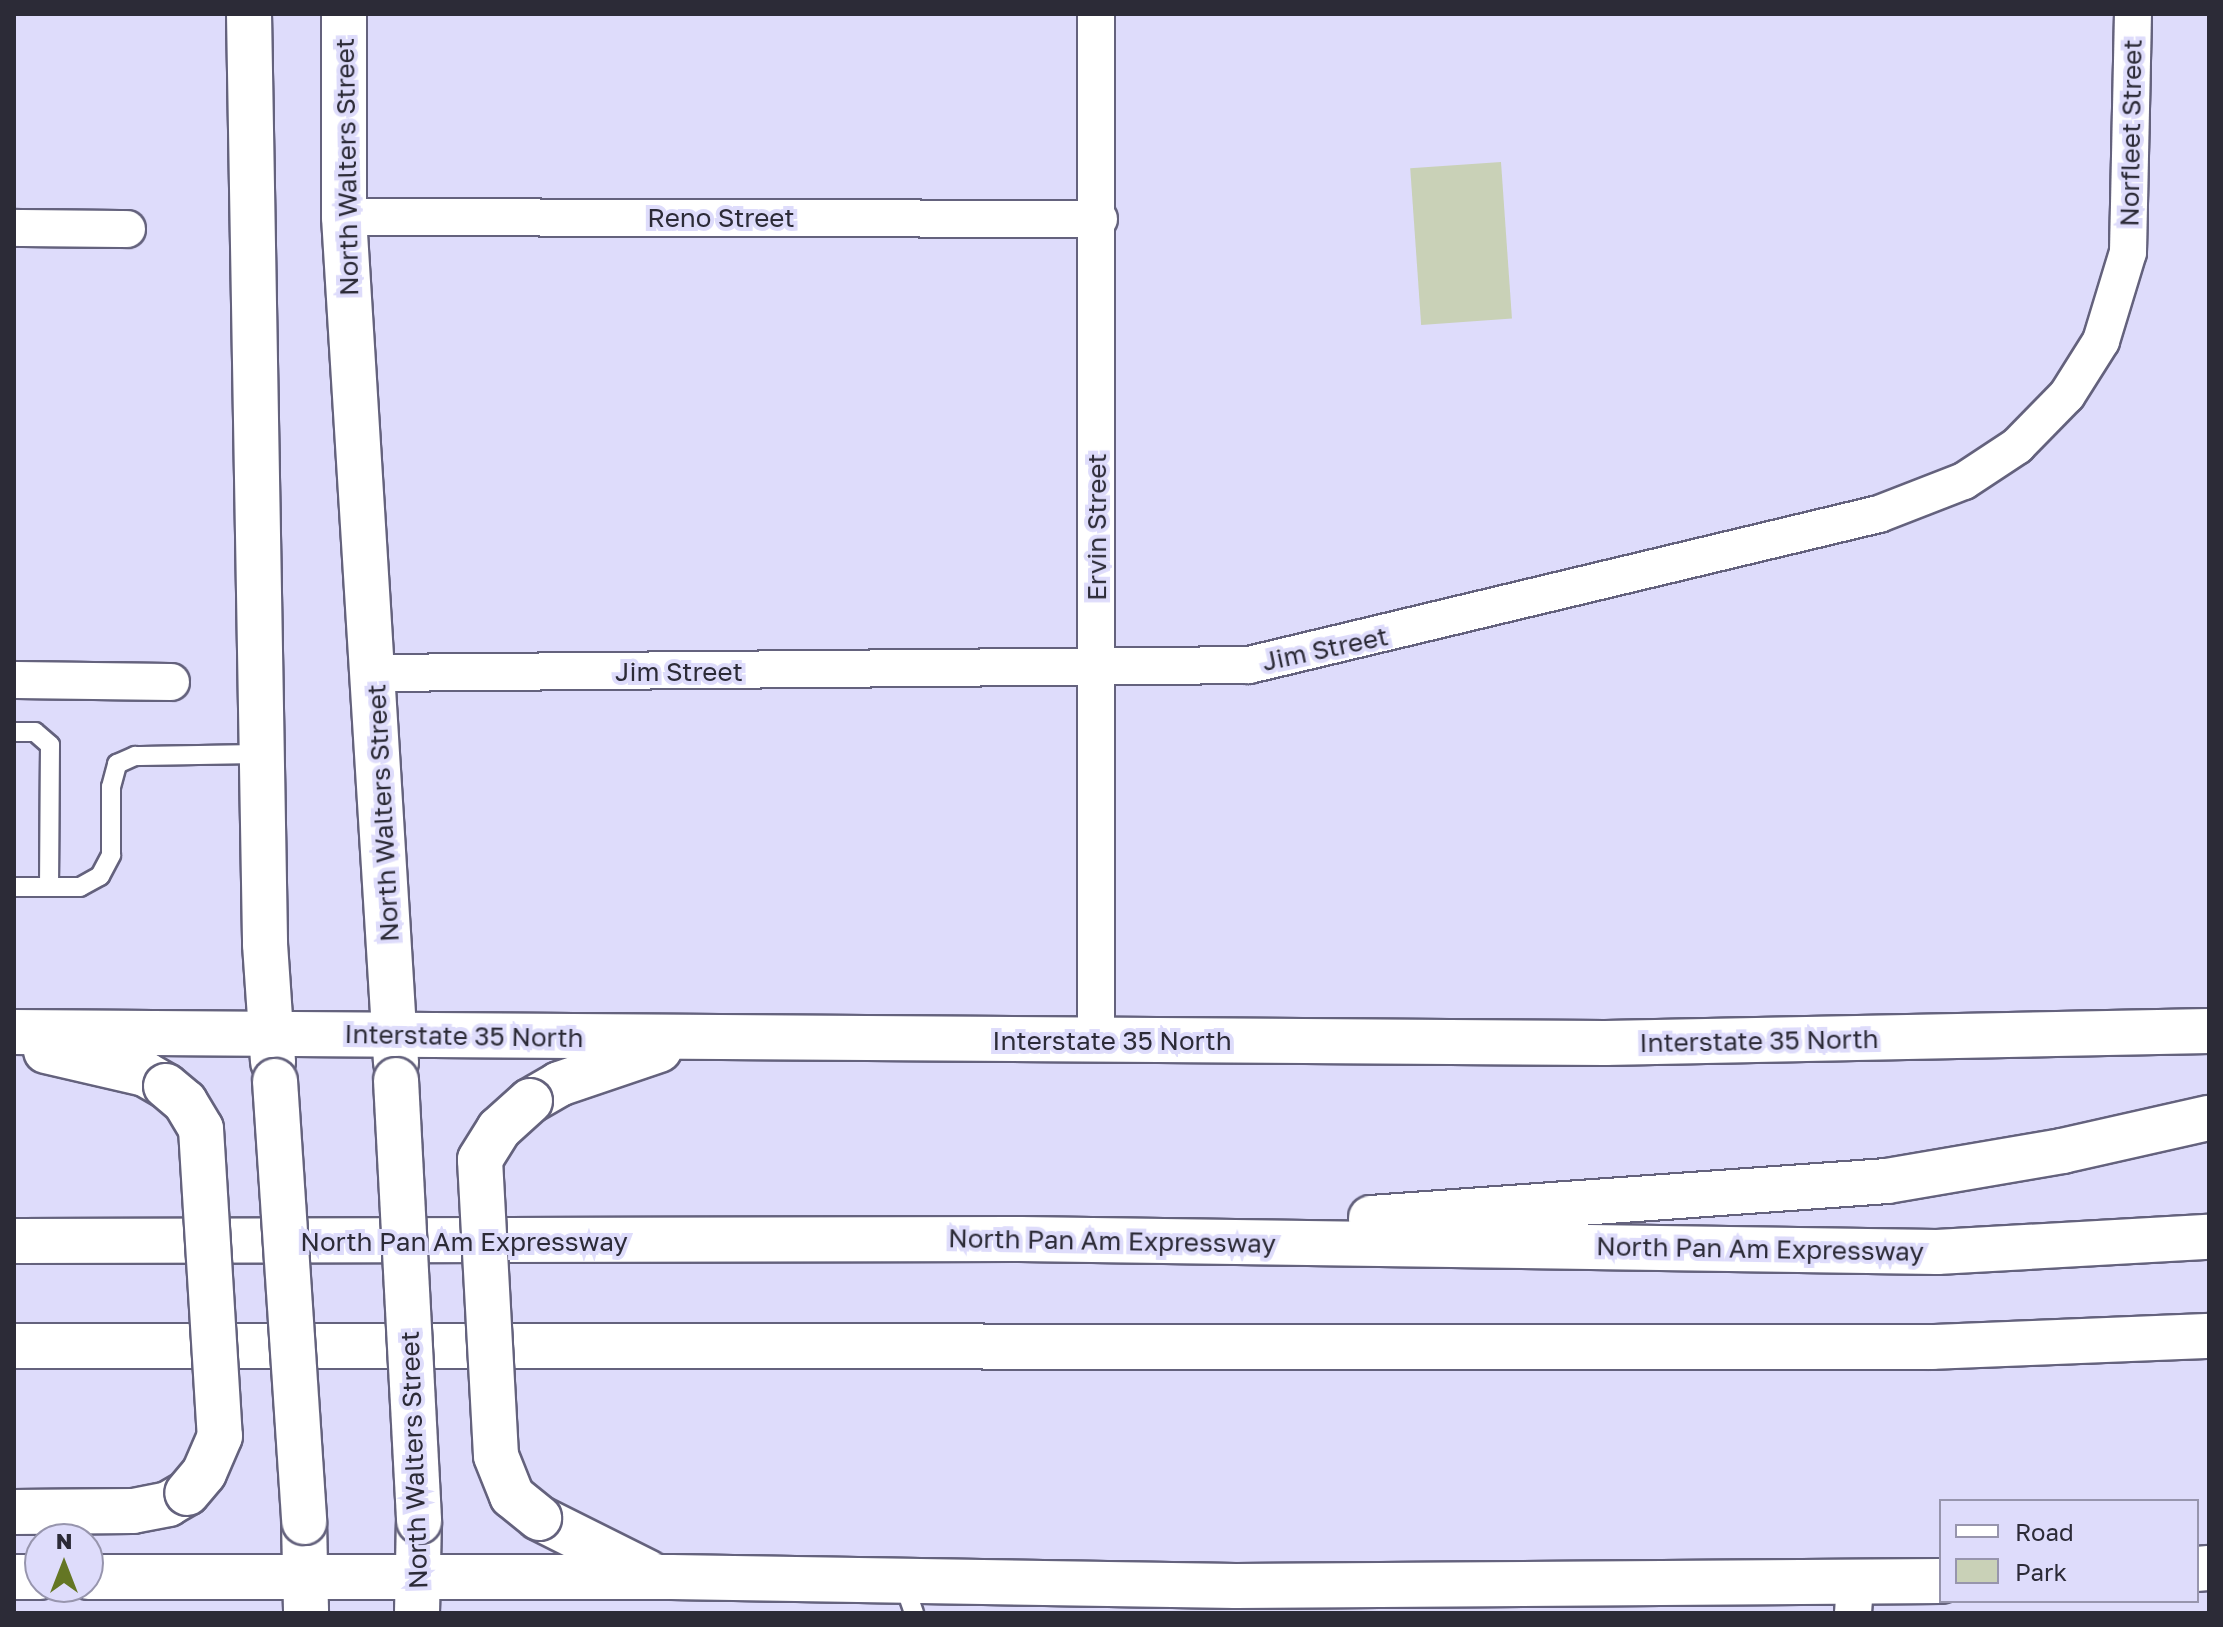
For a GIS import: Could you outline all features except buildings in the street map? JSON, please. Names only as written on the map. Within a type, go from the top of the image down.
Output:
[{"type":"main road","points":[[249,14],[262,754],[271,1034],[304,1522],[305,1595]]},
{"type":"main road","name":"North Walters Street","points":[[344,14],[344,217],[396,1034],[419,1521],[418,1595]]},
{"type":"main road","name":"Interstate 35 North","points":[[14,1032],[396,1034],[688,1040],[1605,1043],[2209,1031]]},
{"type":"main road","points":[[658,1577],[539,1518],[512,1496],[496,1456],[480,1160],[499,1129],[530,1101],[559,1084],[688,1040]]},
{"type":"main road","points":[[14,1045],[115,1066],[166,1086],[185,1102],[201,1129],[220,1436],[204,1473],[187,1493],[168,1504],[133,1511],[14,1512]]},
{"type":"main road","points":[[1020,1239],[1872,1182],[2062,1151],[2209,1118]]},
{"type":"main road","points":[[14,1232],[183,1243]]},
{"type":"main road","name":"North Pan Am Expressway","points":[[14,1241],[1020,1239],[1937,1252],[2209,1237]]},
{"type":"main road","points":[[14,1346],[1932,1347],[2209,1336]]},
{"type":"main road","points":[[14,1365],[171,1348]]},
{"type":"main road","points":[[104,1578],[305,1595],[418,1595],[658,1577],[909,1597],[1175,1592],[1854,1599],[1939,1581]]},
{"type":"street","name":"Ervin Street","points":[[1096,14],[1099,219],[1096,1041]]},
{"type":"street","name":"Norfleet Street","points":[[2128,252],[2133,14]]},
{"type":"street","name":"Reno Street","points":[[344,217],[1099,219]]},
{"type":"street","points":[[14,228],[127,229]]},
{"type":"street","name":"Jim Street","points":[[375,673],[1096,669],[1249,665],[1335,649],[1879,514],[1964,481],[2017,446],[2067,395],[2101,341],[2128,252]]},
{"type":"street","points":[[14,680],[171,682]]},
{"type":"lane","points":[[14,732],[35,732],[50,745],[49,887]]},
{"type":"lane","points":[[14,887],[80,887],[100,876],[111,855],[111,787],[117,764],[135,756],[262,754]]},
{"type":"green space","points":[[1501,162],[1512,319],[1421,325],[1410,168]]}]
